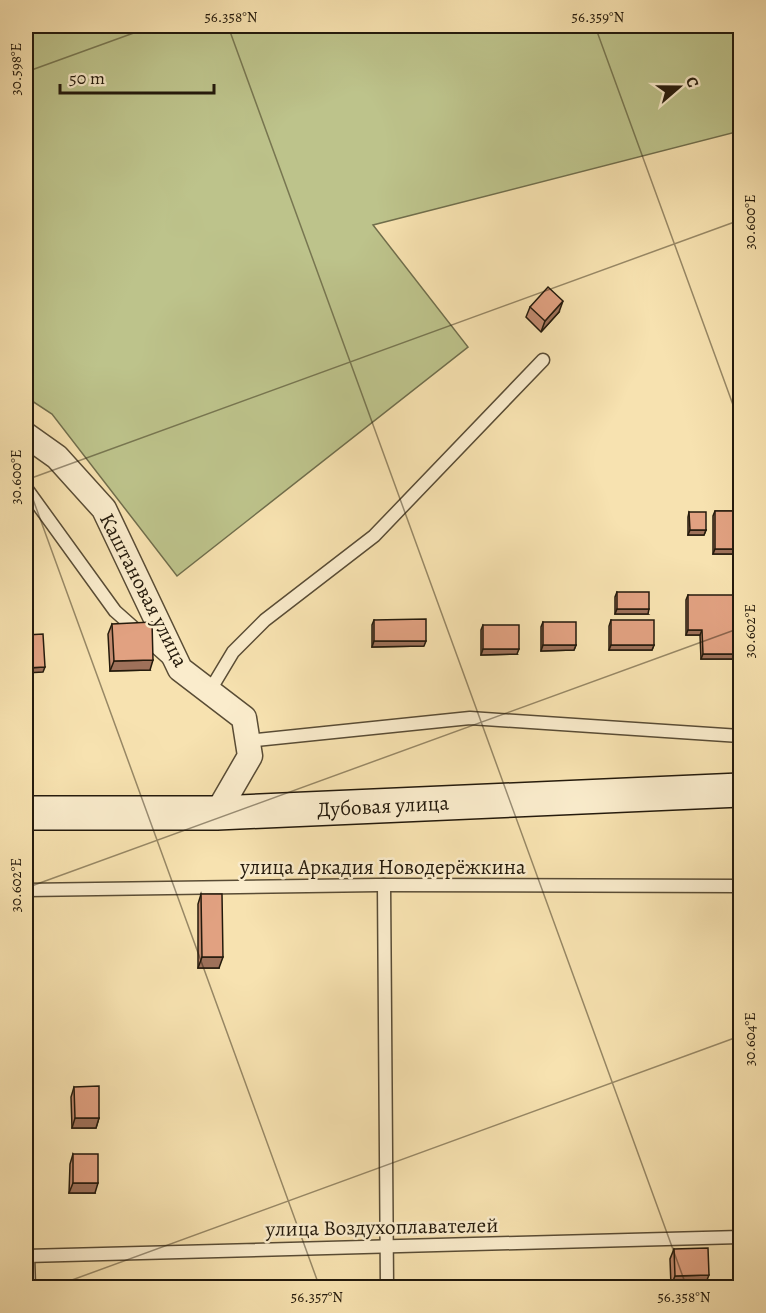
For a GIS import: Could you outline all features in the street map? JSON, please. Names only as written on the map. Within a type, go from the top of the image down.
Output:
[{"type":"street","name":"Каштановая улица","points":[[26,435],[57,456],[104,509],[180,669],[244,718],[250,756],[216,813]]},
{"type":"street","name":"Дубовая улица","points":[[26,813],[216,813],[741,789]]},
{"type":"lane","points":[[209,692],[233,652],[265,620],[374,536],[543,360]]},
{"type":"lane","points":[[26,488],[115,611],[180,669]]},
{"type":"lane","points":[[247,741],[470,718],[741,736]]},
{"type":"lane","points":[[384,885],[387,1287]]},
{"type":"lane","name":"улица Аркадия Новодерёжкина","points":[[26,890],[384,885],[741,886]]},
{"type":"lane","name":"улица Воздухоплавателей","points":[[27,1256],[741,1238]]},
{"type":"lane","points":[[27,1256],[29,1287]]},
{"type":"green space","points":[[26,26],[740,26],[740,131],[373,225],[468,347],[177,576],[52,414],[26,397]]},
{"type":"building","points":[[548,287],[563,301],[545,321],[530,307]]},
{"type":"building","points":[[715,511],[741,511],[741,549],[715,549]]},
{"type":"building","points":[[689,512],[706,512],[706,530],[690,530]]},
{"type":"building","points":[[617,592],[649,592],[649,609],[617,609]]},
{"type":"building","points":[[688,595],[733,595],[733,616],[741,616],[741,654],[703,654],[702,630],[688,630]]},
{"type":"building","points":[[426,619],[426,641],[374,641],[374,620]]},
{"type":"building","points":[[611,620],[654,620],[654,645],[611,645]]},
{"type":"building","points":[[152,622],[153,660],[114,661],[112,624]]},
{"type":"building","points":[[543,622],[576,622],[576,645],[543,645]]},
{"type":"building","points":[[483,625],[519,625],[519,649],[483,649]]},
{"type":"building","points":[[43,634],[45,667],[26,668],[26,635]]},
{"type":"building","points":[[201,894],[222,894],[223,957],[202,957]]},
{"type":"building","points":[[99,1086],[99,1118],[75,1118],[74,1087]]},
{"type":"building","points":[[73,1154],[98,1154],[98,1183],[73,1183]]},
{"type":"building","points":[[708,1248],[709,1275],[675,1276],[674,1249]]}]
